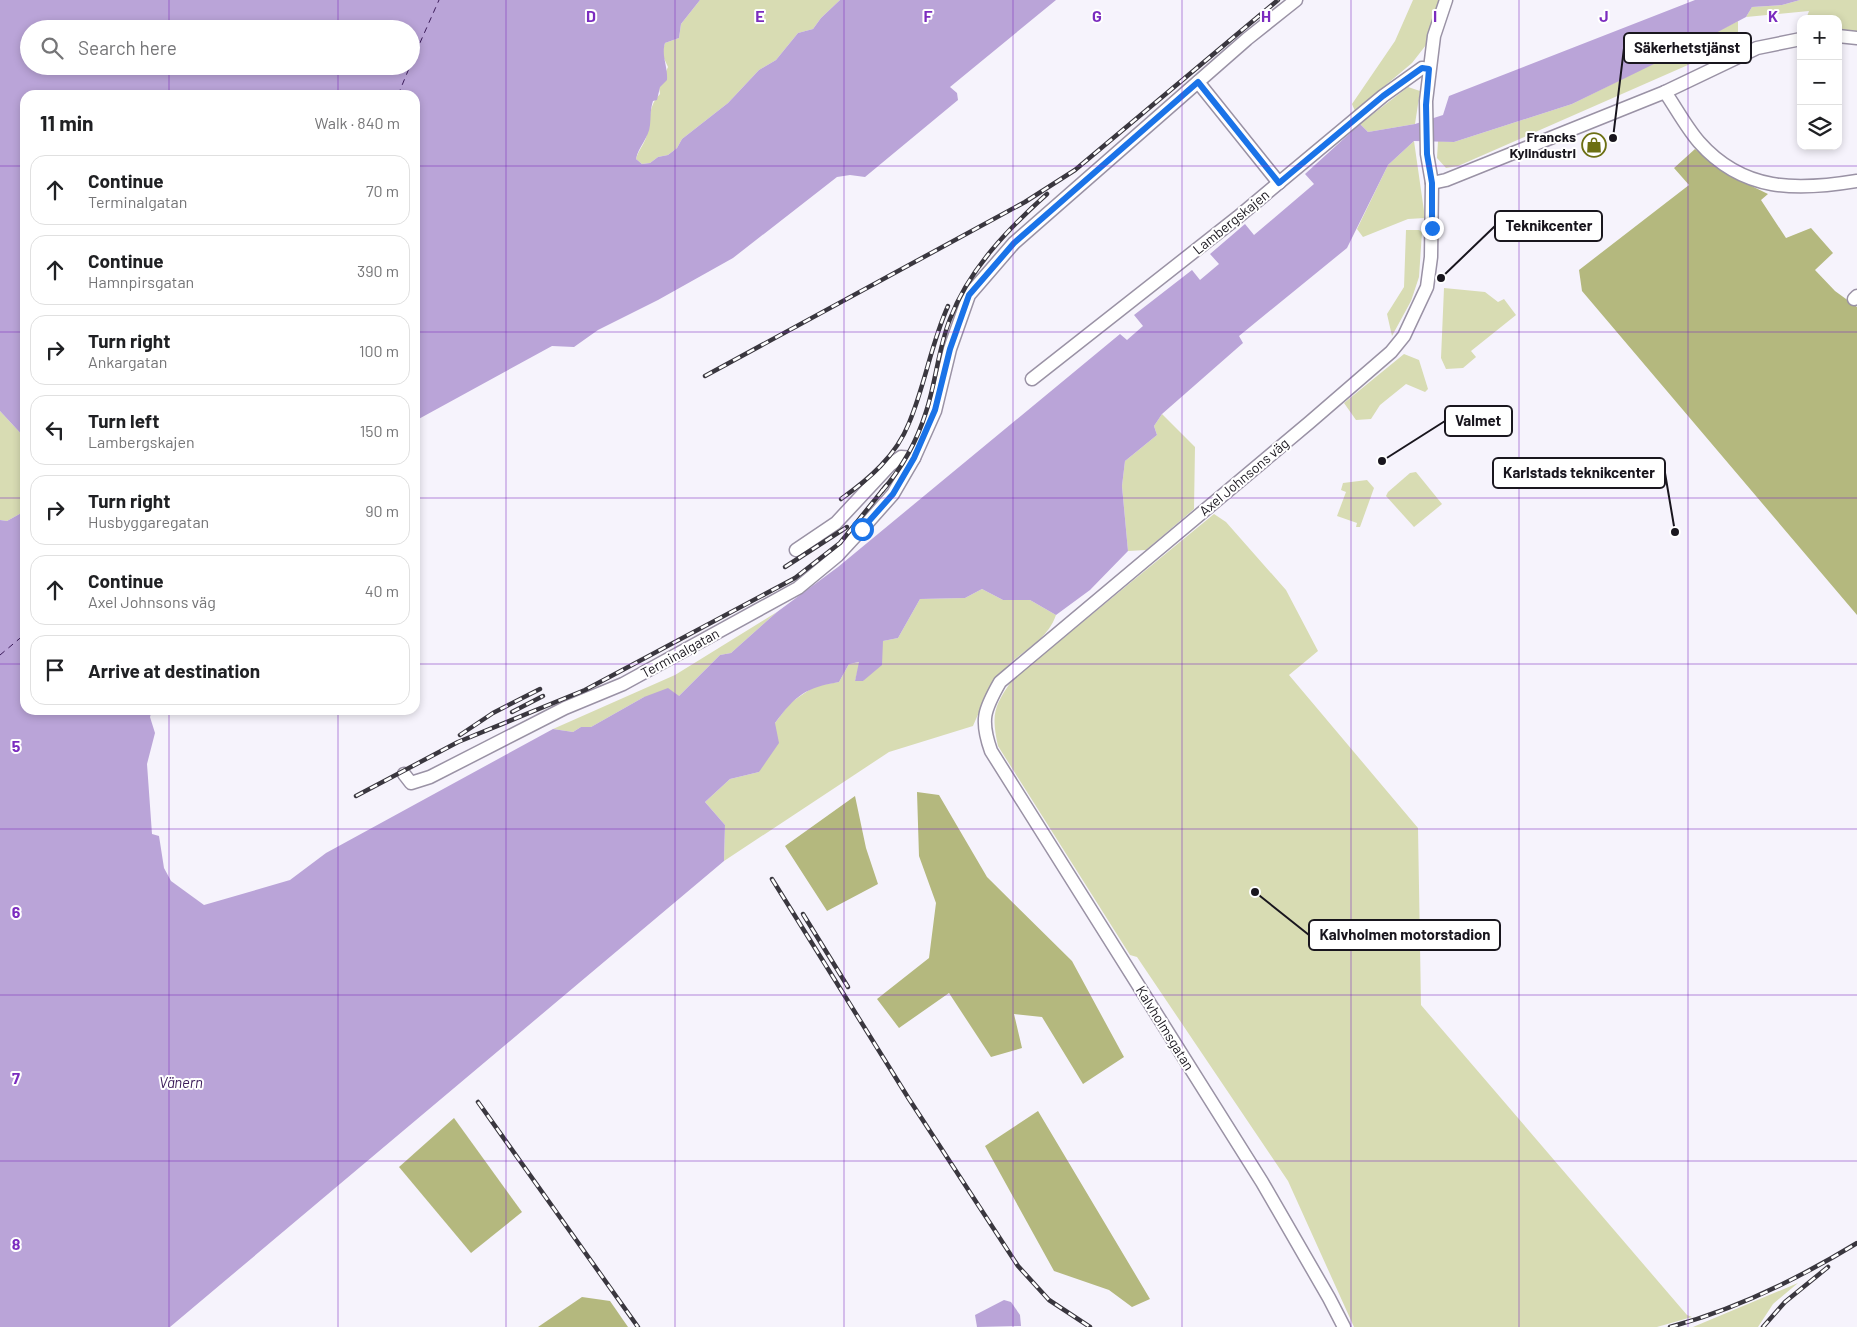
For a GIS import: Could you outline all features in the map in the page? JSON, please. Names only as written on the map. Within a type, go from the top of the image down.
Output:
[{"type":"street","points":[[796,550],[836,523],[890,465],[901,457],[914,458],[935,410],[950,349],[969,295],[1014,243],[1198,82],[1296,0]]},
{"type":"street","name":"Axel Johnsons väg","points":[[984,731],[986,706],[1000,682],[1310,422],[1391,352],[1404,336],[1427,287],[1431,257],[1432,183],[1427,154],[1426,101],[1434,36],[1446,0]]},
{"type":"street","points":[[1842,36],[1857,38]]},
{"type":"street","points":[[1432,183],[1449,179],[1665,92],[1757,48],[1797,40]]},
{"type":"street","name":"Lambergskajen","points":[[1032,378],[1279,183],[1383,96],[1422,68],[1429,69]]},
{"type":"street","points":[[1198,82],[1279,183]]},
{"type":"street","points":[[1665,92],[1700,144],[1733,171],[1768,185],[1813,188],[1857,181]]},
{"type":"street","name":"Terminalgatan","points":[[404,774],[411,783],[430,777],[565,708],[623,684],[798,588],[838,556],[893,494],[914,458]]},
{"type":"street","name":"Kalvholmsgatan","points":[[984,731],[991,751],[1262,1182],[1344,1327]]},
{"type":"green space","points":[[700,0],[840,0],[821,18],[813,29],[798,33],[776,60],[759,70],[728,103],[682,139],[677,148],[668,155],[658,157],[650,163],[642,164],[636,159],[646,138],[651,109],[660,94],[659,87],[668,67],[662,54],[665,43],[679,38],[681,24]]},
{"type":"green space","points":[[1413,0],[1441,0],[1426,45],[1412,63],[1355,111],[1352,104],[1395,41]]},
{"type":"green space","points":[[1800,0],[1857,0],[1857,31],[1842,30],[1842,15],[1808,15],[1809,11],[1746,17],[1752,7],[1782,5]]},
{"type":"green space","points":[[1738,21],[1738,43],[1458,166],[1446,168],[1437,158],[1438,141],[1454,142],[1572,104]]},
{"type":"green space","points":[[1408,87],[1420,91],[1415,124],[1368,132],[1360,124]]},
{"type":"green space","points":[[1414,141],[1425,218],[1408,219],[1363,237],[1357,229],[1388,165]]},
{"type":"green space","points":[[1695,149],[1729,175],[1768,194],[1761,200],[1786,238],[1811,228],[1833,253],[1815,270],[1835,291],[1857,307],[1857,615],[1582,291],[1579,270],[1689,185],[1674,168]]},
{"type":"green space","points":[[1406,230],[1419,230],[1422,232],[1419,277],[1411,301],[1392,336],[1387,314],[1404,287]]},
{"type":"green space","points":[[1444,288],[1485,292],[1498,302],[1504,299],[1516,315],[1471,351],[1476,357],[1463,368],[1446,369],[1441,358]]},
{"type":"green space","points":[[1404,354],[1419,360],[1428,389],[1425,392],[1406,384],[1380,405],[1371,419],[1356,420],[1344,403]]},
{"type":"green space","points":[[0,411],[20,433],[20,514],[7,521],[0,520]]},
{"type":"green space","points":[[1162,414],[1195,447],[1194,509],[1146,550],[1128,551],[1122,486],[1125,461],[1157,435],[1154,426]]},
{"type":"green space","points":[[1416,472],[1442,504],[1414,527],[1386,496],[1388,492],[1410,473]]},
{"type":"green space","points":[[1367,480],[1374,488],[1360,527],[1356,527],[1357,523],[1337,516],[1346,492],[1341,490],[1343,483]]},
{"type":"green space","points":[[1214,514],[1226,522],[1286,590],[1318,651],[1289,675],[1418,828],[1421,1005],[1687,1315],[1692,1317],[1657,1327],[1354,1327],[1288,1181],[1137,957],[1130,955],[998,746],[995,726],[996,711],[1001,697],[1012,680]]},
{"type":"green space","points":[[982,589],[1003,600],[1030,600],[1056,615],[1047,632],[1006,668],[987,696],[973,726],[889,752],[724,861],[725,825],[705,802],[730,779],[759,772],[775,723],[790,703],[815,686],[839,682],[849,664],[860,662],[855,681],[863,681],[883,641],[898,638],[920,599],[965,598]]},
{"type":"green space","points":[[777,612],[731,653],[720,655],[679,696],[644,697],[591,727],[581,727],[573,732],[553,729],[675,675]]},
{"type":"green space","points":[[917,792],[939,795],[987,877],[1072,961],[1124,1057],[1083,1084],[1042,1017],[1014,1014],[1022,1048],[991,1057],[949,993],[899,1028],[877,999],[929,958],[936,903],[919,856]]},
{"type":"green space","points":[[855,796],[866,848],[878,884],[827,911],[785,846]]},
{"type":"green space","points":[[1038,1111],[1150,1299],[1132,1307],[1109,1290],[1054,1271],[985,1146]]},
{"type":"green space","points":[[454,1118],[522,1212],[471,1253],[399,1167]]},
{"type":"green space","points":[[1798,1283],[1773,1304],[1758,1327],[1693,1327]]},
{"type":"green space","points":[[582,1297],[610,1301],[628,1327],[538,1327]]},
{"type":"water","points":[[0,0],[700,0],[681,24],[679,38],[665,43],[667,80],[660,87],[657,100],[653,101],[649,130],[636,159],[642,164],[650,163],[658,157],[668,155],[677,148],[682,139],[728,103],[759,70],[776,60],[798,33],[813,29],[821,18],[840,0],[1056,0],[950,87],[957,93],[958,100],[865,177],[850,175],[837,177],[733,258],[658,300],[598,330],[574,347],[552,346],[420,418],[420,90],[20,90],[20,433],[0,411]]},
{"type":"water","name":"Vänern","points":[[1695,0],[1800,0],[1782,5],[1752,7],[1746,17],[1572,104],[1454,142],[1414,141],[1388,165],[1347,248],[1239,336],[1243,343],[1162,414],[1154,426],[1157,435],[1125,461],[1122,486],[1128,551],[1090,590],[1056,615],[1030,600],[1003,600],[982,589],[965,598],[920,599],[898,638],[883,641],[882,665],[863,681],[855,681],[859,662],[849,664],[839,682],[827,684],[802,694],[775,723],[779,743],[759,772],[730,779],[705,802],[725,825],[724,861],[170,1327],[0,1327],[0,520],[7,521],[20,514],[20,715],[151,715],[155,733],[147,764],[152,834],[159,836],[164,868],[171,881],[204,905],[290,880],[326,853],[553,729],[573,732],[581,727],[591,727],[644,697],[668,688],[679,696],[720,655],[731,653],[777,612],[838,567],[1120,334],[1127,340],[1143,326],[1134,315],[1192,270],[1200,280],[1219,264],[1210,254],[1245,224],[1254,235],[1314,184],[1305,174],[1360,124],[1368,132],[1415,124],[1443,115],[1449,96]]},
{"type":"water","points":[[1004,1300],[1011,1302],[1020,1315],[1021,1326],[977,1327],[975,1315]]},
{"type":"ferry route","points":[[420,43],[439,0]]},
{"type":"ferry route","points":[[400,90],[406,75]]},
{"type":"ferry route","points":[[0,655],[20,638]]},
{"type":"railway","points":[[705,376],[1025,202],[1075,170],[1278,0]]},
{"type":"railway","points":[[882,491],[902,464],[918,433],[929,401],[946,330],[958,301],[968,283],[991,251],[1018,221],[1047,194]]},
{"type":"railway","points":[[841,499],[881,466],[897,446],[915,409],[937,335],[948,306]]},
{"type":"railway","points":[[356,796],[458,742],[585,690],[795,578],[840,543],[886,486]]},
{"type":"railway","points":[[785,567],[847,527]]},
{"type":"railway","points":[[460,735],[493,713],[540,689]]},
{"type":"railway","points":[[512,712],[543,696]]},
{"type":"railway","points":[[772,879],[909,1099],[1018,1266],[1049,1300],[1090,1327]]},
{"type":"railway","points":[[803,914],[848,987]]},
{"type":"railway","points":[[478,1102],[638,1327]]},
{"type":"railway","points":[[1670,1327],[1695,1320],[1766,1292],[1790,1281],[1857,1243]]},
{"type":"railway","points":[[1763,1327],[1785,1302],[1828,1267]]},
{"type":"place","name":"Säkerhetstjänst","points":[[1613,138]]},
{"type":"place","name":"Francks Kylindustri","points":[[1594,145]]},
{"type":"place","name":"Teknikcenter","points":[[1441,278]]},
{"type":"place","name":"Valmet","points":[[1382,461]]},
{"type":"place","name":"Karlstads teknikcenter","points":[[1675,532]]},
{"type":"place","name":"Kalvholmen motorstadion","points":[[1255,892]]},
{"type":"route","points":[[862,529],[893,494],[914,458],[935,410],[950,349],[969,295],[996,261],[1014,243],[1198,82],[1279,183],[1410,75],[1422,68],[1429,69],[1426,105],[1427,154],[1432,183],[1432,228]]}]
